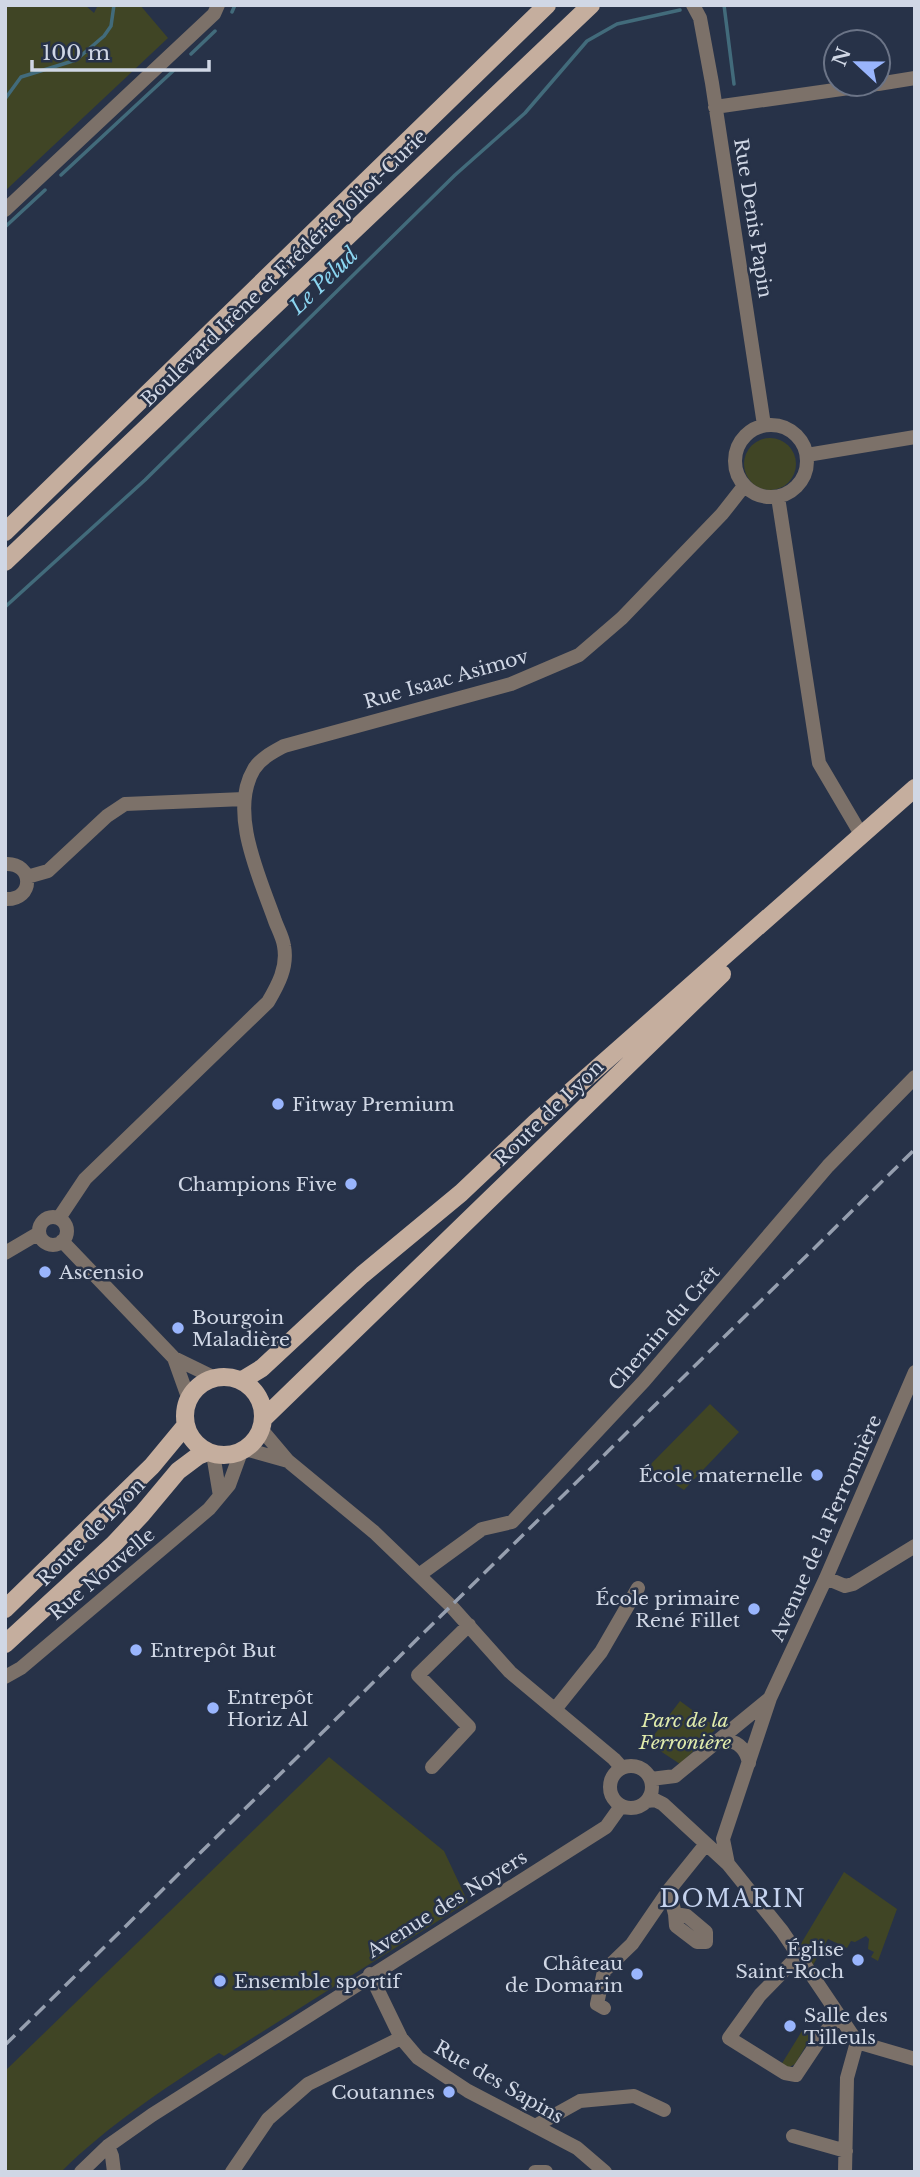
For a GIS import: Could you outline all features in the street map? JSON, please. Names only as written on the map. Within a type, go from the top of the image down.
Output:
[{"type":"main road","name":"Boulevard Irène et Frédéric Joliot-Curie","points":[[5,532],[547,5]]},
{"type":"main road","name":"Boulevard Irène et Frédéric Joliot-Curie","points":[[5,562],[592,5]]},
{"type":"main road","name":"Route de Lyon","points":[[241,1381],[262,1368],[362,1275],[461,1193],[545,1115],[915,788]]},
{"type":"main road","name":"Route de Lyon","points":[[262,1424],[862,836]]},
{"type":"main road","points":[[215,1378],[241,1381],[258,1396],[262,1407],[262,1424],[255,1441],[243,1450],[228,1455],[211,1453],[198,1446],[186,1425],[189,1400],[205,1383],[215,1378]]},
{"type":"main road","name":"Route de Lyon","points":[[5,1609],[152,1466],[186,1425]]},
{"type":"main road","name":"Route de Lyon","points":[[5,1644],[114,1544],[178,1471],[198,1456],[211,1453]]},
{"type":"street","points":[[5,210],[204,24],[214,14],[218,5]]},
{"type":"street","name":"Rue Denis Papin","points":[[698,10],[764,425]]},
{"type":"street","points":[[892,82],[915,78]]},
{"type":"street","points":[[715,107],[822,92]]},
{"type":"street","points":[[764,425],[783,427],[794,433],[803,443],[807,455],[807,469],[801,482],[791,492],[778,497],[765,498],[754,494],[744,486],[735,465],[740,442],[748,433],[764,425]]},
{"type":"street","points":[[807,455],[915,437]]},
{"type":"street","name":"Rue Isaac Asimov","points":[[59,1218],[85,1179],[268,1002],[282,978],[285,948],[249,846],[244,799],[254,769],[268,755],[284,746],[511,684],[579,655],[622,618],[722,514],[744,486]]},
{"type":"street","points":[[778,497],[819,763],[862,836]]},
{"type":"street","points":[[27,877],[48,871],[107,816],[125,804],[244,799]]},
{"type":"street","points":[[5,864],[16,865],[27,877],[26,889],[22,894],[5,899]]},
{"type":"street","name":"Chemin du Crêt","points":[[419,1575],[482,1529],[512,1522],[644,1381],[828,1166],[915,1077]]},
{"type":"street","points":[[46,1218],[59,1218],[67,1229],[62,1241],[51,1244],[43,1241],[39,1233],[40,1225],[46,1218]]},
{"type":"street","points":[[5,1253],[39,1233]]},
{"type":"street","points":[[62,1241],[174,1358],[215,1378]]},
{"type":"street","points":[[174,1358],[189,1400]]},
{"type":"street","name":"Avenue de la Ferronnière","points":[[723,1839],[770,1698],[826,1578],[915,1372]]},
{"type":"street","points":[[262,1424],[288,1461],[373,1532],[469,1625],[510,1672],[556,1708],[622,1769]]},
{"type":"street","points":[[243,1450],[288,1461]]},
{"type":"street","name":"Rue Nouvelle","points":[[5,1677],[31,1659],[209,1509],[234,1476],[243,1450]]},
{"type":"street","points":[[211,1453],[220,1496]]},
{"type":"street","points":[[826,1578],[845,1586],[853,1584],[915,1546]]},
{"type":"street","points":[[556,1708],[601,1652],[638,1588]]},
{"type":"street","points":[[432,1768],[469,1727],[418,1675],[469,1625]]},
{"type":"street","name":"Avenue de la Ferronnière","points":[[675,1776],[770,1698]]},
{"type":"street","points":[[720,1741],[727,1740],[740,1745],[747,1754],[749,1763]]},
{"type":"street","points":[[648,1801],[652,1791],[651,1779],[639,1768],[630,1766],[622,1769],[611,1782],[610,1791],[621,1806],[630,1809],[655,1800],[663,1804],[728,1864],[800,1954],[857,2042],[915,2059]]},
{"type":"street","points":[[651,1779],[675,1776]]},
{"type":"street","points":[[663,1804],[663,1791],[675,1776]]},
{"type":"street","name":"Avenue des Noyers","points":[[81,2172],[108,2146],[152,2115],[606,1826],[621,1806]]},
{"type":"street","points":[[703,1841],[723,1839],[728,1864]]},
{"type":"street","points":[[604,2008],[597,2004],[604,1971],[632,1944],[703,1841]]},
{"type":"street","points":[[668,1890],[675,1914]]},
{"type":"street","points":[[800,1954],[760,1995],[729,2038],[786,2073],[796,2075],[839,2016]]},
{"type":"street","name":"Rue des Sapins","points":[[370,1974],[401,2038],[418,2057],[468,2091],[577,2148],[605,2172]]},
{"type":"street","points":[[232,2172],[268,2119],[308,2084],[401,2038]]},
{"type":"street","points":[[845,2172],[847,2078],[857,2042]]},
{"type":"street","points":[[536,2126],[580,2101],[634,2096],[664,2110]]},
{"type":"street","points":[[793,2136],[846,2151]]},
{"type":"street","points":[[108,2146],[114,2172]]},
{"type":"street","points":[[535,2172],[545,2172]]},
{"type":"green space","points":[[5,5],[85,5],[94,13],[98,5],[140,5],[168,38],[5,191]]},
{"type":"green space","points":[[770,438],[780,440],[788,446],[794,454],[794,474],[788,482],[780,488],[770,490],[760,488],[752,482],[746,474],[744,464],[746,454],[752,446],[760,440]]},
{"type":"green space","points":[[710,1404],[739,1432],[684,1490],[648,1467]]},
{"type":"green space","name":"Parc de la Ferronière","points":[[680,1701],[717,1728],[680,1764],[648,1743]]},
{"type":"green space","name":"Ensemble sportif","points":[[329,1757],[444,1851],[468,1902],[224,2056],[219,2053],[178,2080],[117,2123],[61,2172],[5,2172],[5,2071]]},
{"type":"green space","points":[[844,1872],[897,1909],[878,1961],[871,1957],[874,1952],[868,1949],[869,1939],[866,1936],[855,1942],[851,1941],[847,1948],[828,1939],[813,1965],[799,1947]]},
{"type":"green space","points":[[802,2031],[811,2037],[795,2064],[788,2068],[781,2065]]},
{"type":"waterway","name":"Le Pelud","points":[[5,99],[21,77],[76,60],[104,36],[111,26],[114,5]]},
{"type":"waterway","points":[[232,12],[235,5]]},
{"type":"waterway","points":[[724,5],[734,84]]},
{"type":"waterway","name":"Le Pelud","points":[[5,607],[145,480],[455,175],[525,113],[587,41],[617,24],[680,10]]},
{"type":"waterway","points":[[191,54],[215,31]]},
{"type":"waterway","points":[[61,175],[173,71]]},
{"type":"waterway","points":[[5,227],[45,190]]},
{"type":"railway","points":[[5,2045],[915,1149]]},
{"type":"place","name":"Fitway Premium","points":[[278,1104]]},
{"type":"place","name":"Champions Five","points":[[351,1184]]},
{"type":"place","name":"Ascensio","points":[[45,1272]]},
{"type":"place","name":"Bourgoin Maladière","points":[[178,1328]]},
{"type":"place","name":"École maternelle","points":[[817,1475]]},
{"type":"place","name":"École primaire René Fillet","points":[[754,1609]]},
{"type":"place","name":"Entrepôt But","points":[[136,1650]]},
{"type":"place","name":"Entrepôt Horiz Al","points":[[213,1708]]},
{"type":"place","name":"Église Saint-Roch","points":[[858,1960]]},
{"type":"place","name":"Château de Domarin","points":[[637,1974]]},
{"type":"place","name":"Ensemble sportif","points":[[220,1981]]},
{"type":"place","name":"Salle des Tilleuls","points":[[790,2026]]},
{"type":"place","name":"Coutannes","points":[[449,2092]]},
{"type":"district","name":"DOMARIN","points":[[733,1899]]}]
